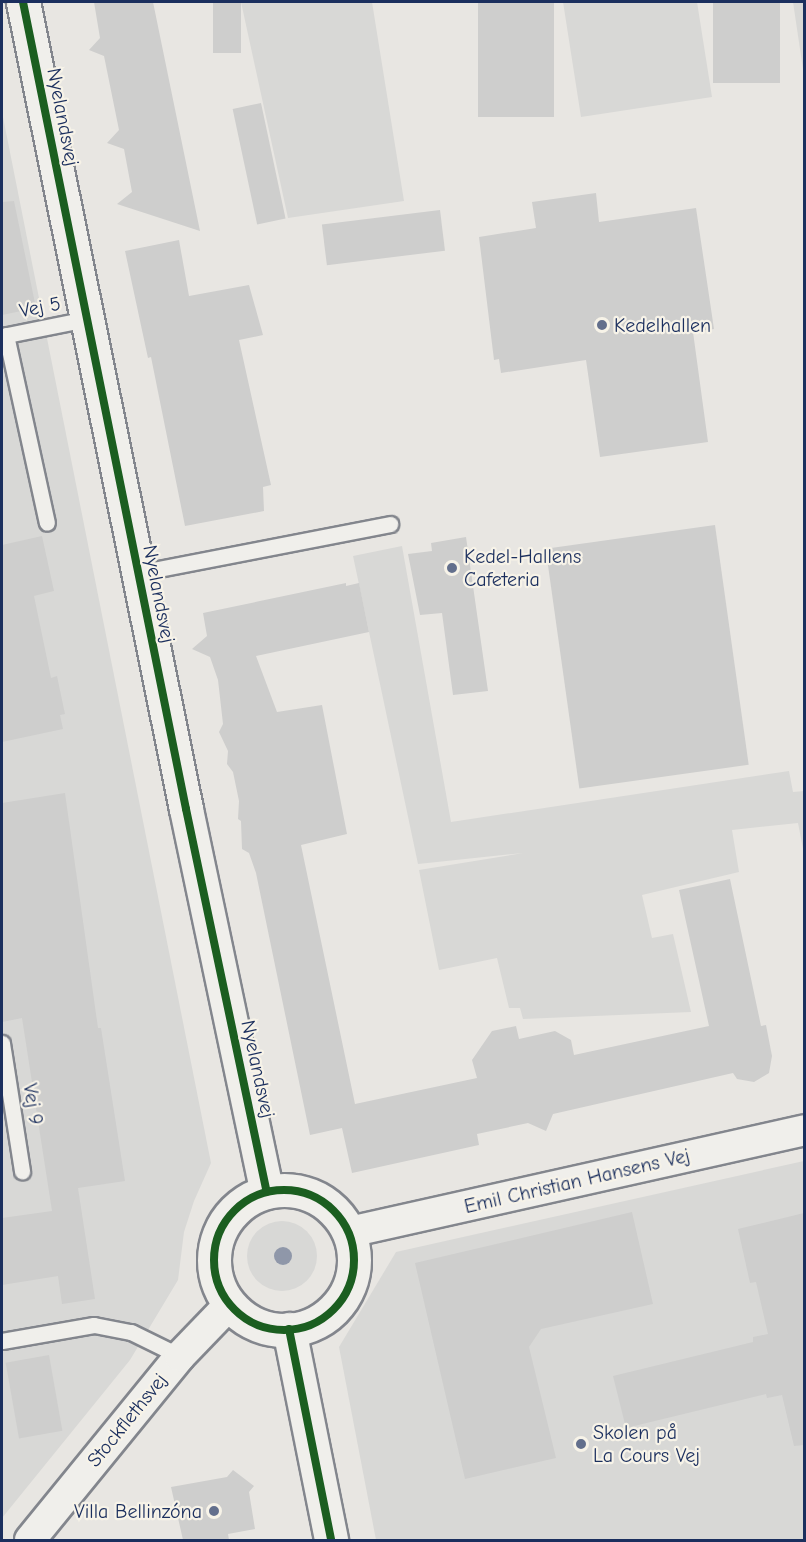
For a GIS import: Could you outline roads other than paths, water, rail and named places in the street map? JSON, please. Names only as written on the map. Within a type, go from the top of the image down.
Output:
[{"type":"street","name":"Nyelandsvej","points":[[23,2],[138,573],[267,1192]]},
{"type":"street","name":"Emil Christian Hansens Vej","points":[[349,1232],[804,1130]]},
{"type":"street","points":[[291,1190],[315,1197],[335,1211],[349,1232],[354,1250],[353,1273],[349,1286],[337,1306],[319,1321],[289,1329],[272,1329],[249,1321],[230,1304],[217,1280],[214,1262],[217,1238],[234,1211],[246,1200],[267,1192],[291,1190]]},
{"type":"street","name":"Stockflethsvej","points":[[30,1540],[180,1356],[230,1304]]},
{"type":"street","points":[[289,1329],[331,1540]]},
{"type":"lane","name":"Vej 5","points":[[4,336],[87,319]]},
{"type":"lane","points":[[4,336],[47,523]]},
{"type":"lane","points":[[138,573],[390,524]]},
{"type":"lane","name":"Vej 9","points":[[2,1043],[22,1171]]},
{"type":"lane","points":[[2,1341],[94,1325],[131,1332],[180,1356]]},
{"type":"place","name":"Kedelhallen","points":[[602,325]]},
{"type":"place","name":"Kedel-Hallens Cafeteria","points":[[452,568]]},
{"type":"place","name":"Skolen på La Cours Vej","points":[[581,1444]]},
{"type":"place","name":"Villa Bellinzóna","points":[[214,1511]]}]
